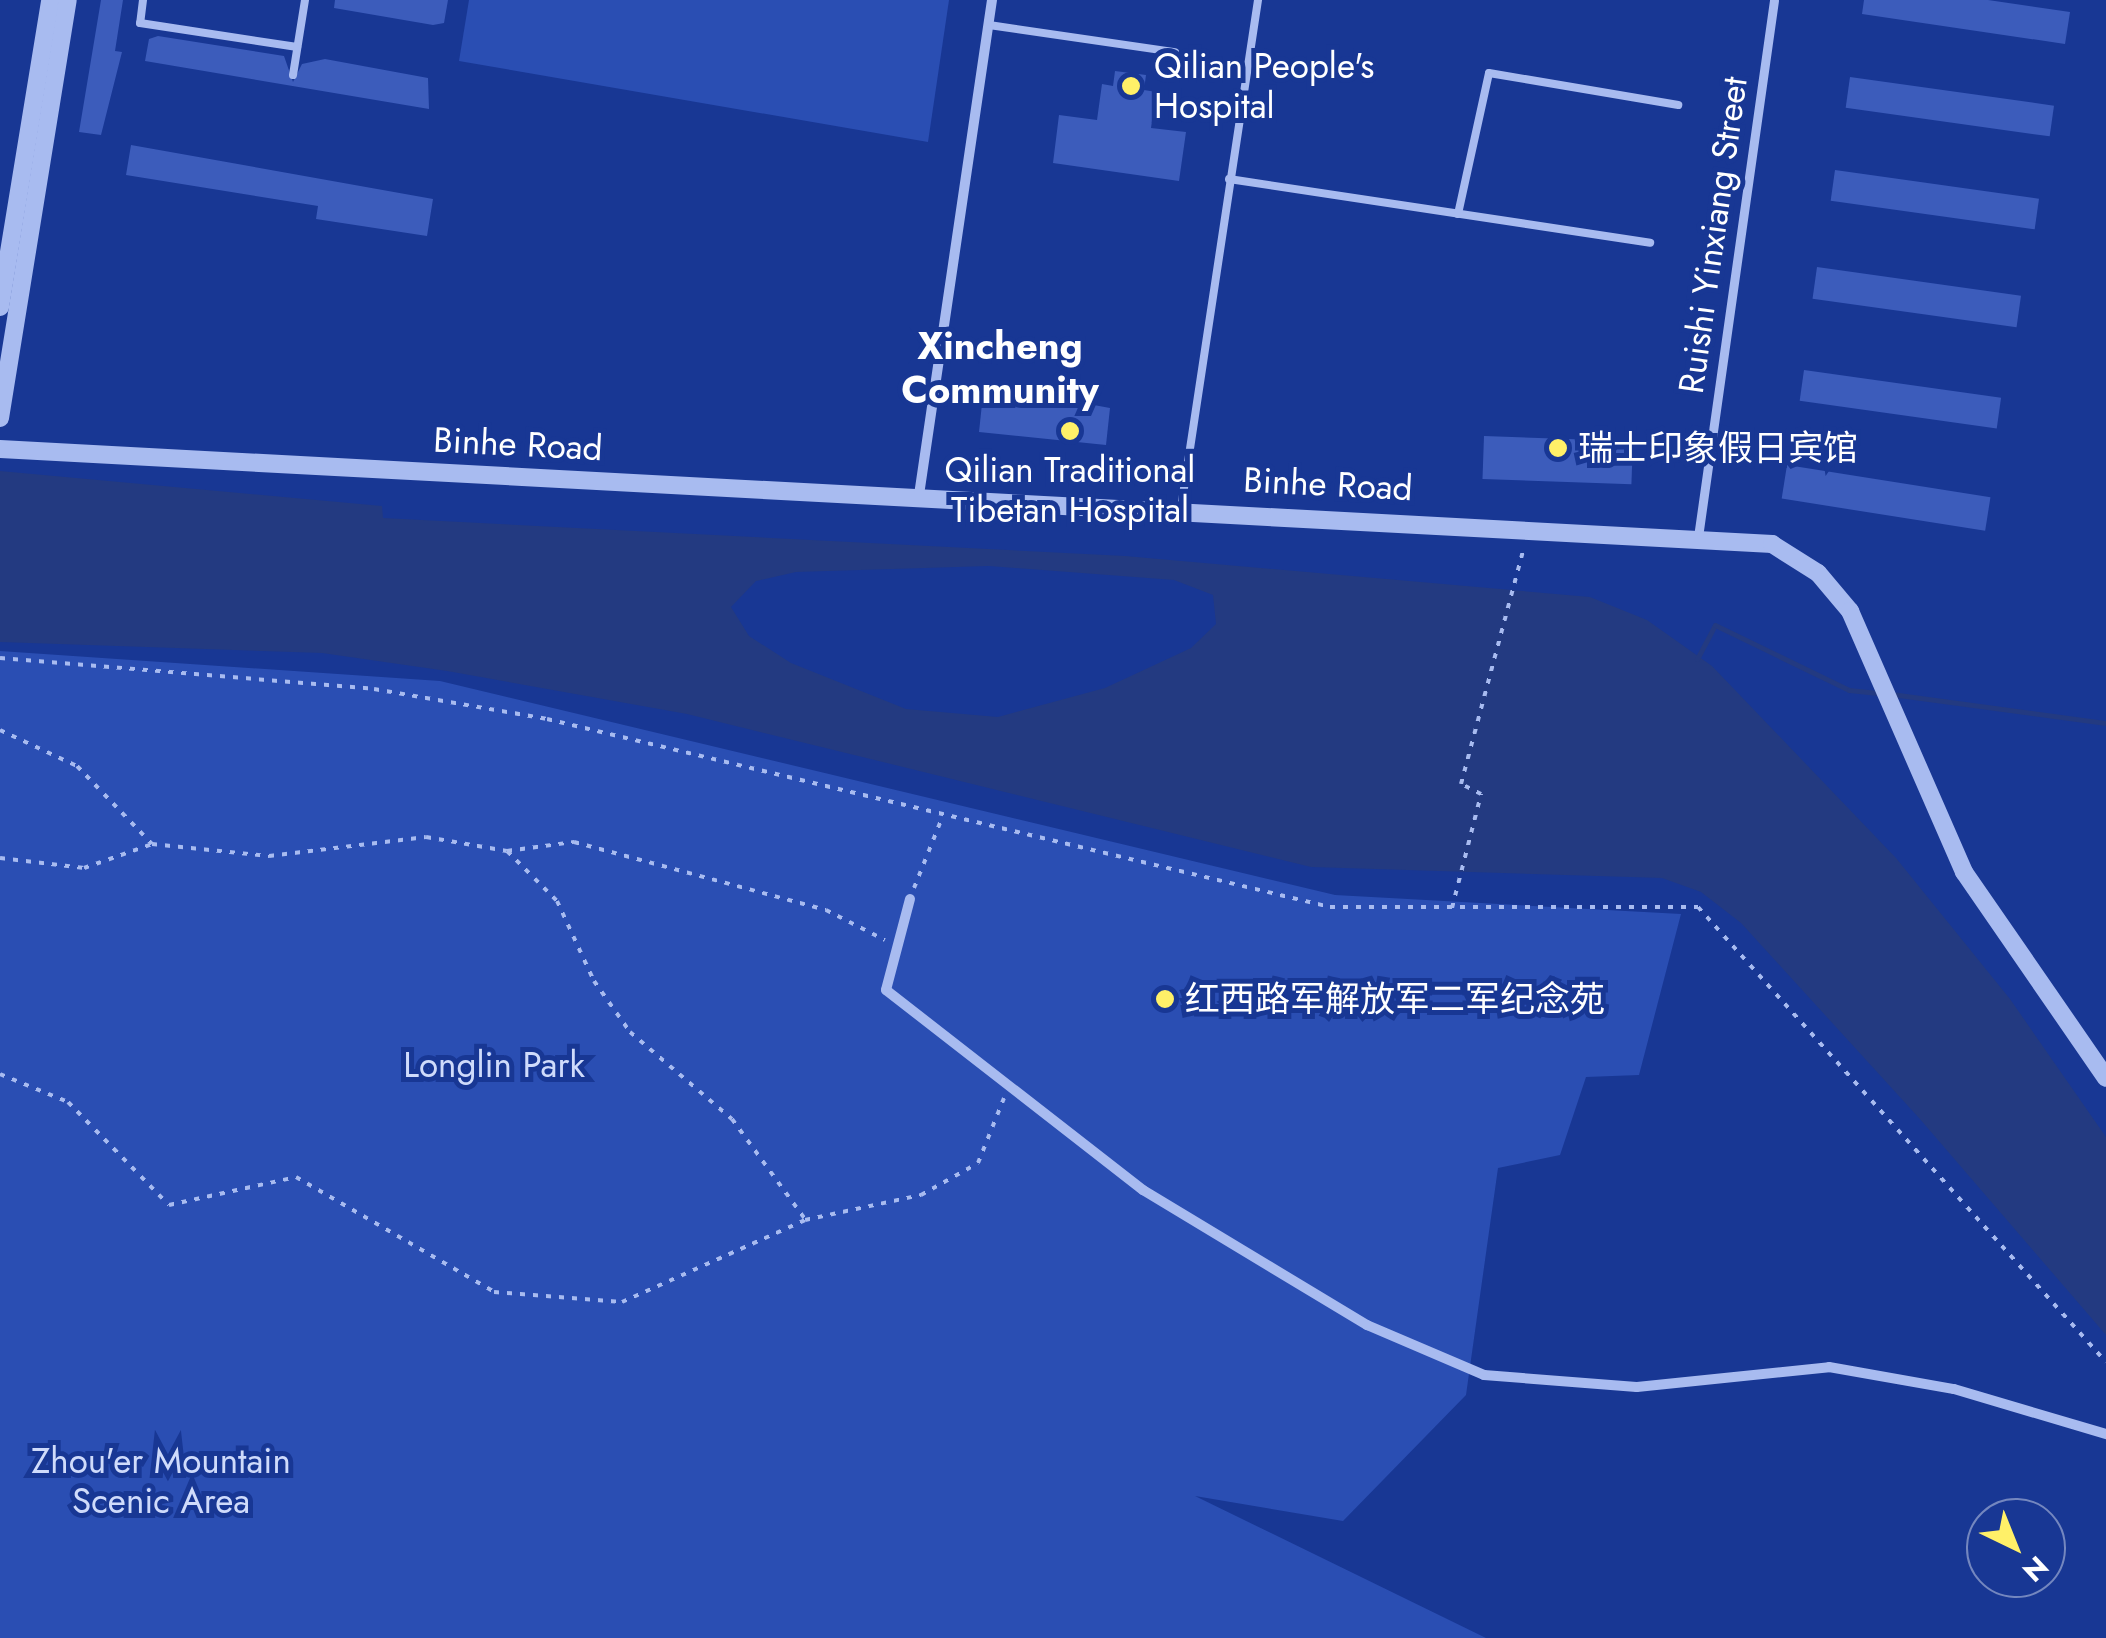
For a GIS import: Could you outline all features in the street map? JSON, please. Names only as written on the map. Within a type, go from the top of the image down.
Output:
[{"type":"street","points":[[0,306],[50,0]]},
{"type":"street","points":[[0,418],[68,0]]},
{"type":"street","points":[[919,495],[992,0]]},
{"type":"street","name":"Ruishi Yinxiang Street","points":[[1698,537],[1774,0]]},
{"type":"street","name":"Binhe Road","points":[[0,449],[1757,540],[1794,555],[1830,584],[1876,666],[1977,895],[2106,1078]]},
{"type":"street","points":[[910,900],[886,990],[1008,1089],[1144,1190],[1351,1316],[1484,1375],[1638,1387],[1829,1368],[1954,1389],[2106,1434]]},
{"type":"lane","points":[[143,0],[140,23],[298,48]]},
{"type":"lane","points":[[293,75],[305,0]]},
{"type":"lane","points":[[1181,508],[1258,0]]},
{"type":"lane","points":[[988,25],[1174,52]]},
{"type":"lane","points":[[1458,214],[1489,73],[1678,105]]},
{"type":"lane","points":[[1229,178],[1650,243]]},
{"type":"path","points":[[1452,908],[1481,794],[1461,784],[1523,561]]},
{"type":"path","points":[[0,658],[412,696],[547,719],[942,818],[1330,907],[1698,907],[2106,1362]]},
{"type":"path","points":[[0,730],[78,766],[152,844]]},
{"type":"path","points":[[910,900],[942,818]]},
{"type":"path","points":[[0,858],[84,868],[152,844],[269,856],[426,837],[507,851],[574,842],[826,910],[898,946]]},
{"type":"path","points":[[507,851],[557,901],[594,982],[630,1032],[732,1119],[805,1220]]},
{"type":"path","points":[[0,1074],[68,1102],[169,1205],[296,1177],[494,1292],[622,1302],[805,1220],[921,1196],[978,1163],[1008,1089]]},
{"type":"green space","points":[[469,0],[949,0],[928,142],[459,61]]},
{"type":"green space","name":"Longlin Park","points":[[0,651],[440,681],[1335,895],[1681,914],[1639,1075],[1586,1077],[1560,1155],[1498,1168],[1466,1395],[1343,1521],[1195,1496],[1486,1638],[0,1638]]},
{"type":"shaded area","points":[[0,471],[382,506],[383,518],[1125,556],[1590,597],[1647,620],[1712,666],[1896,858],[2010,999],[2106,1137],[2106,1335],[1919,1118],[1741,923],[1701,892],[1662,878],[1311,867],[687,714],[447,671],[322,653],[0,642]],"holes":[[[989,566],[1174,580],[1213,595],[1216,624],[1191,648],[1105,688],[998,717],[906,709],[791,663],[749,636],[731,607],[756,581],[796,572]]]},
{"type":"building","points":[[101,0],[123,0],[115,51],[122,52],[101,135],[79,132]]},
{"type":"building","points":[[335,0],[448,0],[444,23],[433,25],[334,8]]},
{"type":"building","points":[[1864,0],[1988,0],[2070,12],[2065,44],[1862,14]]},
{"type":"building","points":[[158,36],[284,56],[293,82],[302,64],[325,59],[428,78],[429,109],[145,61],[149,39]]},
{"type":"building","points":[[1115,71],[1146,75],[1144,90],[1156,92],[1151,128],[1186,132],[1179,181],[1053,163],[1059,115],[1097,120],[1102,84],[1113,86]]},
{"type":"building","points":[[1850,77],[2054,106],[2050,136],[1846,108]]},
{"type":"building","points":[[131,145],[433,199],[427,236],[316,219],[318,206],[126,175]]},
{"type":"building","points":[[1835,170],[2039,199],[2035,229],[1831,201]]},
{"type":"building","points":[[1817,267],[2021,296],[2017,327],[1813,299]]},
{"type":"building","points":[[1804,370],[2001,398],[1997,428],[1800,401]]},
{"type":"building","points":[[984,385],[1110,408],[1106,445],[979,432]]},
{"type":"building","points":[[1484,436],[1633,441],[1631,484],[1482,479]]},
{"type":"building","points":[[1787,465],[1990,497],[1985,531],[1782,499]]},
{"type":"waterway","points":[[1697,659],[1715,625],[1849,690],[1880,693]]},
{"type":"waterway","points":[[1891,694],[2106,723]]},
{"type":"place","name":"Qilian People's Hospital","points":[[1131,86]]},
{"type":"place","name":"Qilian Traditional Tibetan Hospital","points":[[1070,431]]},
{"type":"place","name":"瑞士印象假日宾馆","points":[[1558,448]]},
{"type":"place","name":"红西路军解放军二军纪念苑","points":[[1165,999]]},
{"type":"district","name":"Xincheng Community","points":[[1000,368]]},
{"type":"park label","name":"Zhou'er Mountain Scenic Area","points":[[161,1481]]}]
